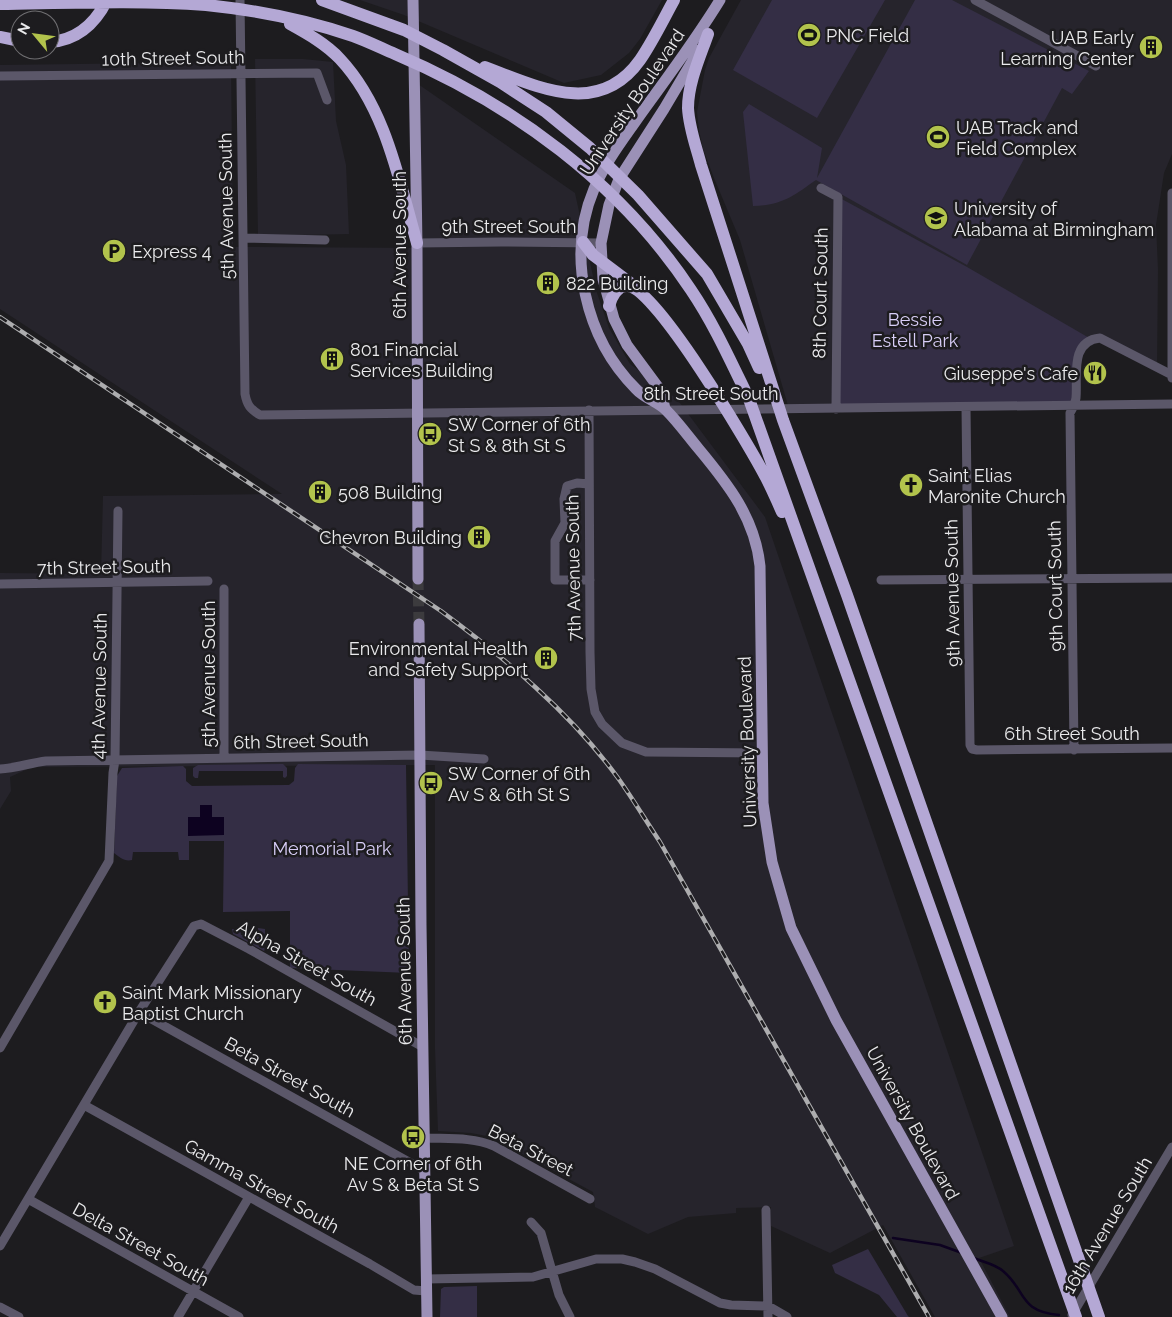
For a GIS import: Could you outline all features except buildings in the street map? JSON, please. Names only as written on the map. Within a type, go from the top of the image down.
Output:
[{"type":"highway","points":[[60,41],[81,32],[96,19],[107,0]]},
{"type":"highway","points":[[0,4],[134,0],[207,5],[275,15],[353,36],[444,77],[476,94],[533,130],[581,166],[630,213],[671,262],[692,290],[721,341],[749,399],[1076,1317]]},
{"type":"highway","points":[[322,0],[404,30],[443,50],[500,82],[546,112],[590,148],[638,195],[707,274],[767,378]]},
{"type":"highway","points":[[443,50],[545,89],[586,94],[608,88],[624,78],[640,60],[674,0]]},
{"type":"highway","points":[[275,15],[317,39],[339,58],[357,79],[378,118],[394,162],[417,244]]},
{"type":"highway","points":[[708,34],[690,88],[688,108],[690,128],[767,378],[847,594],[1099,1317]]},
{"type":"highway","points":[[583,242],[593,255],[630,281],[674,332],[765,476],[812,575]]},
{"type":"highway","points":[[609,306],[615,292],[621,287],[629,286],[640,291]]},
{"type":"main road","name":"6th Avenue South","points":[[413,0],[417,244],[418,579]]},
{"type":"main road","name":"University Boulevard","points":[[665,409],[661,391],[627,345],[614,320],[604,286],[601,243],[609,205],[619,179],[664,109],[708,34],[722,0]]},
{"type":"main road","name":"University Boulevard","points":[[722,0],[606,166],[594,191],[589,204],[583,242],[582,266],[585,293],[593,320],[604,345],[618,368],[636,390],[665,409],[730,487],[745,511],[755,539],[761,581],[763,803],[772,862],[791,928],[836,1020],[1002,1317]]},
{"type":"main road","name":"6th Avenue South","points":[[419,624],[427,1317]]},
{"type":"street","name":"5th Avenue South","points":[[240,0],[244,238],[244,394],[251,410]]},
{"type":"street","points":[[975,0],[1096,66]]},
{"type":"street","name":"10th Street South","points":[[0,76],[317,73],[327,100]]},
{"type":"street","name":"8th Court South","points":[[821,188],[838,197],[836,409]]},
{"type":"street","points":[[1172,197],[1172,376]]},
{"type":"street","points":[[244,238],[325,240]]},
{"type":"street","name":"9th Street South","points":[[417,244],[601,243]]},
{"type":"street","name":"9th Court South","points":[[1074,750],[1070,413],[1074,406],[1077,359],[1082,348],[1091,339],[1100,338],[1172,376]]},
{"type":"street","name":"8th Street South","points":[[251,410],[260,415],[417,414],[589,410],[836,409],[1172,404]]},
{"type":"street","name":"9th Avenue South","points":[[966,407],[970,745],[972,749]]},
{"type":"street","name":"7th Avenue South","points":[[589,410],[588,484],[591,689],[595,712],[602,724],[622,743],[646,752],[762,752]]},
{"type":"street","points":[[588,484],[571,484],[565,491],[565,523],[555,542],[555,580],[590,580]]},
{"type":"street","name":"4th Avenue South","points":[[0,1048],[109,861],[115,760],[118,511]]},
{"type":"street","points":[[882,580],[1172,578]]},
{"type":"street","name":"7th Street South","points":[[0,584],[208,581]]},
{"type":"street","name":"5th Avenue South","points":[[224,589],[224,758]]},
{"type":"street","name":"6th Street South","points":[[972,749],[1074,750],[1172,748]]},
{"type":"street","name":"6th Street South","points":[[0,768],[12,768],[28,763],[46,761],[420,756],[484,759]]},
{"type":"street","name":"Alpha Street South","points":[[139,1012],[194,926],[200,924],[256,953],[423,1047]]},
{"type":"street","points":[[0,1246],[139,1012]]},
{"type":"street","name":"Beta Street South","points":[[139,1012],[425,1171]]},
{"type":"street","name":"Gamma Street South","points":[[84,1105],[414,1290],[426,1285],[522,1278],[552,1273],[596,1259],[622,1259],[655,1269],[720,1303],[768,1306]]},
{"type":"street","name":"Beta Street","points":[[425,1138],[466,1139],[484,1142],[590,1199]]},
{"type":"street","name":"16th Avenue South","points":[[1071,1317],[1172,1149]]},
{"type":"street","points":[[178,1317],[249,1197]]},
{"type":"street","name":"Delta Street South","points":[[28,1199],[239,1317]]},
{"type":"street","points":[[766,1210],[768,1317]]},
{"type":"street","points":[[531,1222],[541,1233],[559,1295],[570,1317]]},
{"type":"street","points":[[768,1306],[787,1317]]},
{"type":"street","points":[[0,1307],[19,1317]]},
{"type":"shaded area","points":[[360,0],[662,0],[640,39],[629,53],[601,75],[564,83],[404,15]]},
{"type":"shaded area","name":"University of Alabama at Birmingham","points":[[741,0],[1172,0],[1172,154],[1164,173],[1156,225],[1158,269],[1157,368],[1100,338],[836,409],[789,409],[740,240],[703,149],[699,130],[697,112],[705,70],[709,58]]},
{"type":"shaded area","points":[[255,59],[303,59],[333,62],[336,121],[346,165],[349,234],[258,236]]},
{"type":"shaded area","points":[[231,62],[233,247],[423,248],[418,84],[575,193],[596,290],[609,328],[630,364],[677,399],[765,517],[1014,1246],[979,1258],[1010,1317],[935,1317],[883,1225],[830,1253],[771,1226],[771,1207],[736,1208],[736,1213],[688,1217],[648,1234],[595,1207],[593,1192],[502,1143],[487,1136],[471,1133],[438,1131],[435,1049],[435,765],[32,767],[10,777],[11,791],[0,809],[0,573],[101,574],[103,496],[282,494],[0,309],[0,65]]},
{"type":"shaded area","points":[[200,805],[212,805],[212,817],[224,817],[224,835],[188,836],[188,817],[200,817]]},
{"type":"green space","name":"PNC Field","points":[[772,0],[885,0],[817,118],[733,70]]},
{"type":"green space","name":"UAB Track and Field Complex","points":[[915,0],[952,0],[1089,71],[1072,94],[1062,88],[967,265],[816,180],[780,202],[753,206],[743,112],[749,104],[822,148],[817,178]]},
{"type":"green space","name":"Bessie Estell Park","points":[[838,197],[967,267],[1091,339],[1082,348],[1074,406],[836,409]]},
{"type":"green space","points":[[283,764],[287,768],[287,776],[285,778],[283,777],[283,771],[199,771],[198,778],[193,776],[193,768],[198,765]]},
{"type":"green space","name":"Memorial Park","points":[[298,764],[406,765],[409,973],[290,968],[290,911],[223,912],[224,841],[189,841],[189,860],[179,860],[178,852],[133,852],[132,860],[122,859],[114,853],[117,776],[122,768],[183,766],[186,769],[186,781],[192,786],[289,785],[294,781],[295,768]]},
{"type":"green space","points":[[258,928],[265,929],[265,935],[259,935],[260,947],[266,948],[264,951],[233,934],[232,929],[240,929],[241,935],[258,935]]},
{"type":"green space","points":[[868,1249],[909,1317],[897,1317],[879,1295],[835,1273],[832,1265]]},
{"type":"green space","points":[[477,1286],[477,1317],[440,1317],[441,1289],[444,1287]]},
{"type":"waterway","points":[[893,1238],[940,1245],[962,1253]]},
{"type":"waterway","points":[[974,1258],[1003,1271],[1011,1278],[1030,1305],[1046,1313],[1059,1315]]},
{"type":"tunnel","points":[[418,579],[419,624]]},
{"type":"railway","points":[[0,317],[441,611],[513,668],[579,731],[618,778],[660,842],[929,1317]]},
{"type":"place","name":"PNC Field","points":[[809,35]]},
{"type":"place","name":"UAB Early Learning Center","points":[[1151,47]]},
{"type":"place","name":"UAB Track and Field Complex","points":[[938,137]]},
{"type":"place","name":"University of Alabama at Birmingham","points":[[936,218]]},
{"type":"place","name":"Express 4","points":[[114,251]]},
{"type":"place","name":"822 Building","points":[[548,283]]},
{"type":"place","name":"801 Financial Services Building","points":[[332,359]]},
{"type":"place","name":"Giuseppe's Cafe","points":[[1095,373]]},
{"type":"place","name":"SW Corner of 6th St S & 8th St S","points":[[430,434]]},
{"type":"place","name":"Saint Elias Maronite Church","points":[[911,485]]},
{"type":"place","name":"508 Building","points":[[320,492]]},
{"type":"place","name":"Chevron Building","points":[[479,537]]},
{"type":"place","name":"Environmental Health and Safety Support","points":[[546,658]]},
{"type":"place","name":"SW Corner of 6th Av S & 6th St S","points":[[431,783]]},
{"type":"place","name":"Saint Mark Missionary Baptist Church","points":[[105,1002]]},
{"type":"place","name":"NE Corner of 6th Av S & Beta St S","points":[[413,1137]]}]
